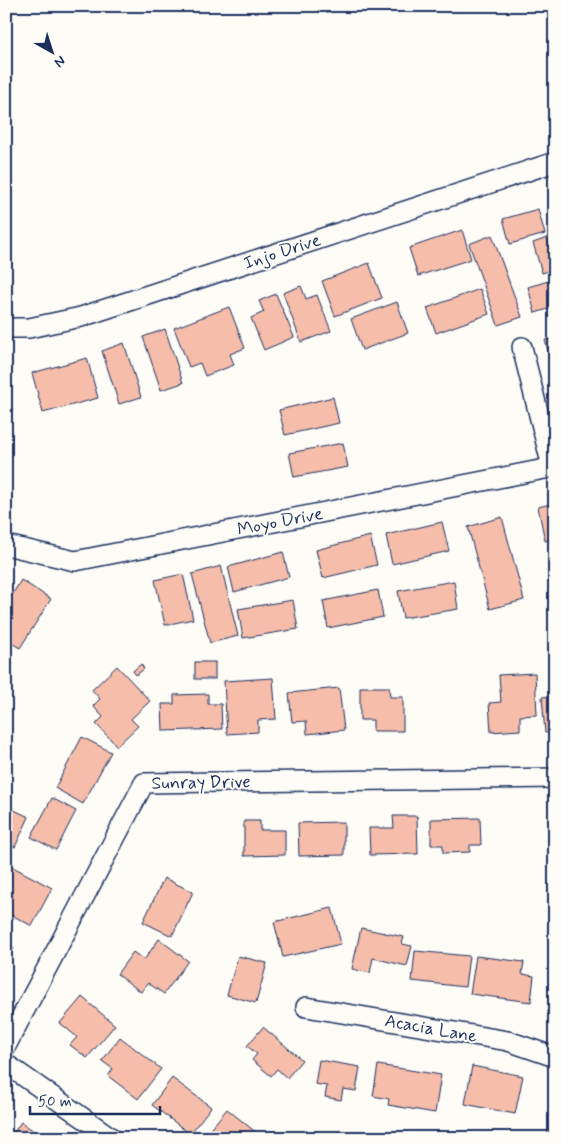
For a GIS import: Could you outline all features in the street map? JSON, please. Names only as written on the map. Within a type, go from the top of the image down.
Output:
[{"type":"street","name":"Injo Drive","points":[[6,328],[28,328],[80,317],[555,162]]},
{"type":"street","points":[[522,347],[554,467]]},
{"type":"street","name":"Moyo Drive","points":[[6,545],[74,561],[554,467]]},
{"type":"street","name":"Sunray Drive","points":[[6,1046],[144,783],[555,778]]},
{"type":"street","name":"Acacia Lane","points":[[306,1006],[508,1041],[555,1058]]},
{"type":"street","points":[[6,1064],[112,1138]]},
{"type":"building","points":[[538,209],[545,234],[510,244],[503,219]]},
{"type":"building","points":[[462,230],[471,259],[418,276],[409,248]]},
{"type":"building","points":[[492,235],[522,317],[498,325],[469,244]]},
{"type":"building","points":[[547,238],[555,269],[542,273],[533,243]]},
{"type":"building","points":[[369,263],[382,298],[335,316],[322,281]]},
{"type":"building","points":[[555,279],[555,307],[535,313],[528,287]]},
{"type":"building","points":[[301,286],[306,299],[317,295],[331,331],[301,342],[283,293]]},
{"type":"building","points":[[480,289],[489,314],[436,333],[427,308]]},
{"type":"building","points":[[276,294],[294,337],[264,350],[251,318],[264,312],[259,301]]},
{"type":"building","points":[[397,302],[408,333],[362,350],[351,319]]},
{"type":"building","points":[[229,307],[245,348],[230,354],[234,365],[205,376],[200,363],[189,367],[174,328]]},
{"type":"building","points":[[165,329],[183,383],[161,390],[143,337]]},
{"type":"building","points":[[555,338],[555,377],[545,340]]},
{"type":"building","points":[[124,343],[141,397],[119,404],[102,351]]},
{"type":"building","points":[[87,358],[98,398],[43,413],[32,373]]},
{"type":"building","points":[[333,397],[339,423],[285,435],[279,410]]},
{"type":"building","points":[[343,443],[348,467],[294,477],[289,453]]},
{"type":"building","points":[[555,503],[555,539],[545,541],[538,507]]},
{"type":"building","points":[[502,517],[524,600],[490,609],[468,527]]},
{"type":"building","points":[[442,522],[449,551],[392,564],[386,535]]},
{"type":"building","points":[[370,536],[377,565],[323,578],[316,550]]},
{"type":"building","points":[[283,552],[289,577],[234,592],[228,567]]},
{"type":"building","points":[[221,566],[238,636],[210,643],[192,574]]},
{"type":"building","points":[[183,574],[193,619],[165,625],[155,580]]},
{"type":"building","points":[[21,580],[51,599],[20,648],[6,640],[6,605]]},
{"type":"building","points":[[454,581],[458,609],[403,618],[398,591]]},
{"type":"building","points":[[378,590],[383,617],[328,628],[323,601]]},
{"type":"building","points":[[293,600],[298,629],[243,638],[238,609]]},
{"type":"building","points":[[195,662],[215,662],[215,679],[195,679]]},
{"type":"building","points":[[141,664],[144,669],[136,675],[133,671]]},
{"type":"building","points":[[117,666],[150,701],[131,719],[138,726],[117,746],[96,724],[103,717],[93,706],[100,699],[92,690]]},
{"type":"building","points":[[535,673],[537,715],[520,716],[520,730],[491,732],[489,703],[501,702],[499,675]]},
{"type":"building","points":[[273,678],[276,719],[258,720],[258,732],[227,734],[224,681]]},
{"type":"building","points":[[360,687],[389,687],[390,697],[403,697],[403,731],[373,731],[373,720],[360,720]]},
{"type":"building","points":[[339,688],[344,730],[307,734],[306,721],[292,722],[289,693]]},
{"type":"building","points":[[208,694],[208,704],[221,704],[222,729],[163,731],[162,704],[174,704],[174,695]]},
{"type":"building","points":[[555,696],[555,732],[545,733],[542,697]]},
{"type":"building","points":[[82,737],[111,752],[83,804],[55,788]]},
{"type":"building","points":[[52,798],[76,811],[56,850],[31,837]]},
{"type":"building","points":[[12,809],[29,817],[15,847],[6,843],[6,821]]},
{"type":"building","points":[[555,813],[555,851],[553,851]]},
{"type":"building","points":[[393,816],[417,816],[418,854],[370,855],[369,828],[394,828]]},
{"type":"building","points":[[480,818],[481,845],[470,845],[470,852],[443,853],[443,845],[431,845],[431,819]]},
{"type":"building","points":[[244,821],[260,821],[260,830],[285,830],[285,855],[244,856]]},
{"type":"building","points":[[344,822],[344,855],[299,856],[298,823]]},
{"type":"building","points":[[13,867],[52,888],[32,926],[6,912],[6,879]]},
{"type":"building","points":[[164,878],[193,892],[172,936],[143,922]]},
{"type":"building","points":[[332,908],[341,944],[283,957],[274,922]]},
{"type":"building","points":[[361,928],[404,937],[402,944],[412,946],[407,966],[373,958],[370,973],[352,969]]},
{"type":"building","points":[[159,939],[188,961],[164,994],[148,983],[141,992],[117,974],[133,952],[144,960]]},
{"type":"building","points":[[6,944],[14,948],[6,961]]},
{"type":"building","points":[[415,951],[469,956],[465,987],[412,981]]},
{"type":"building","points":[[238,956],[267,963],[256,1003],[227,995]]},
{"type":"building","points":[[476,956],[524,962],[522,974],[534,976],[531,1002],[470,994]]},
{"type":"building","points":[[82,997],[115,1025],[87,1058],[70,1045],[77,1037],[60,1023]]},
{"type":"building","points":[[263,1027],[302,1060],[287,1078],[277,1069],[271,1076],[252,1060],[257,1054],[247,1046]]},
{"type":"building","points":[[120,1037],[161,1069],[138,1099],[108,1076],[113,1069],[102,1061]]},
{"type":"building","points":[[319,1060],[360,1067],[356,1091],[343,1089],[341,1100],[325,1097],[327,1086],[315,1084]]},
{"type":"building","points":[[378,1065],[441,1075],[435,1113],[388,1105],[389,1099],[373,1096]]},
{"type":"building","points":[[472,1066],[523,1076],[515,1114],[465,1104]]},
{"type":"building","points":[[172,1078],[211,1107],[190,1134],[152,1105]]},
{"type":"building","points":[[227,1109],[263,1138],[203,1138]]},
{"type":"building","points":[[21,1122],[44,1138],[10,1138]]}]
